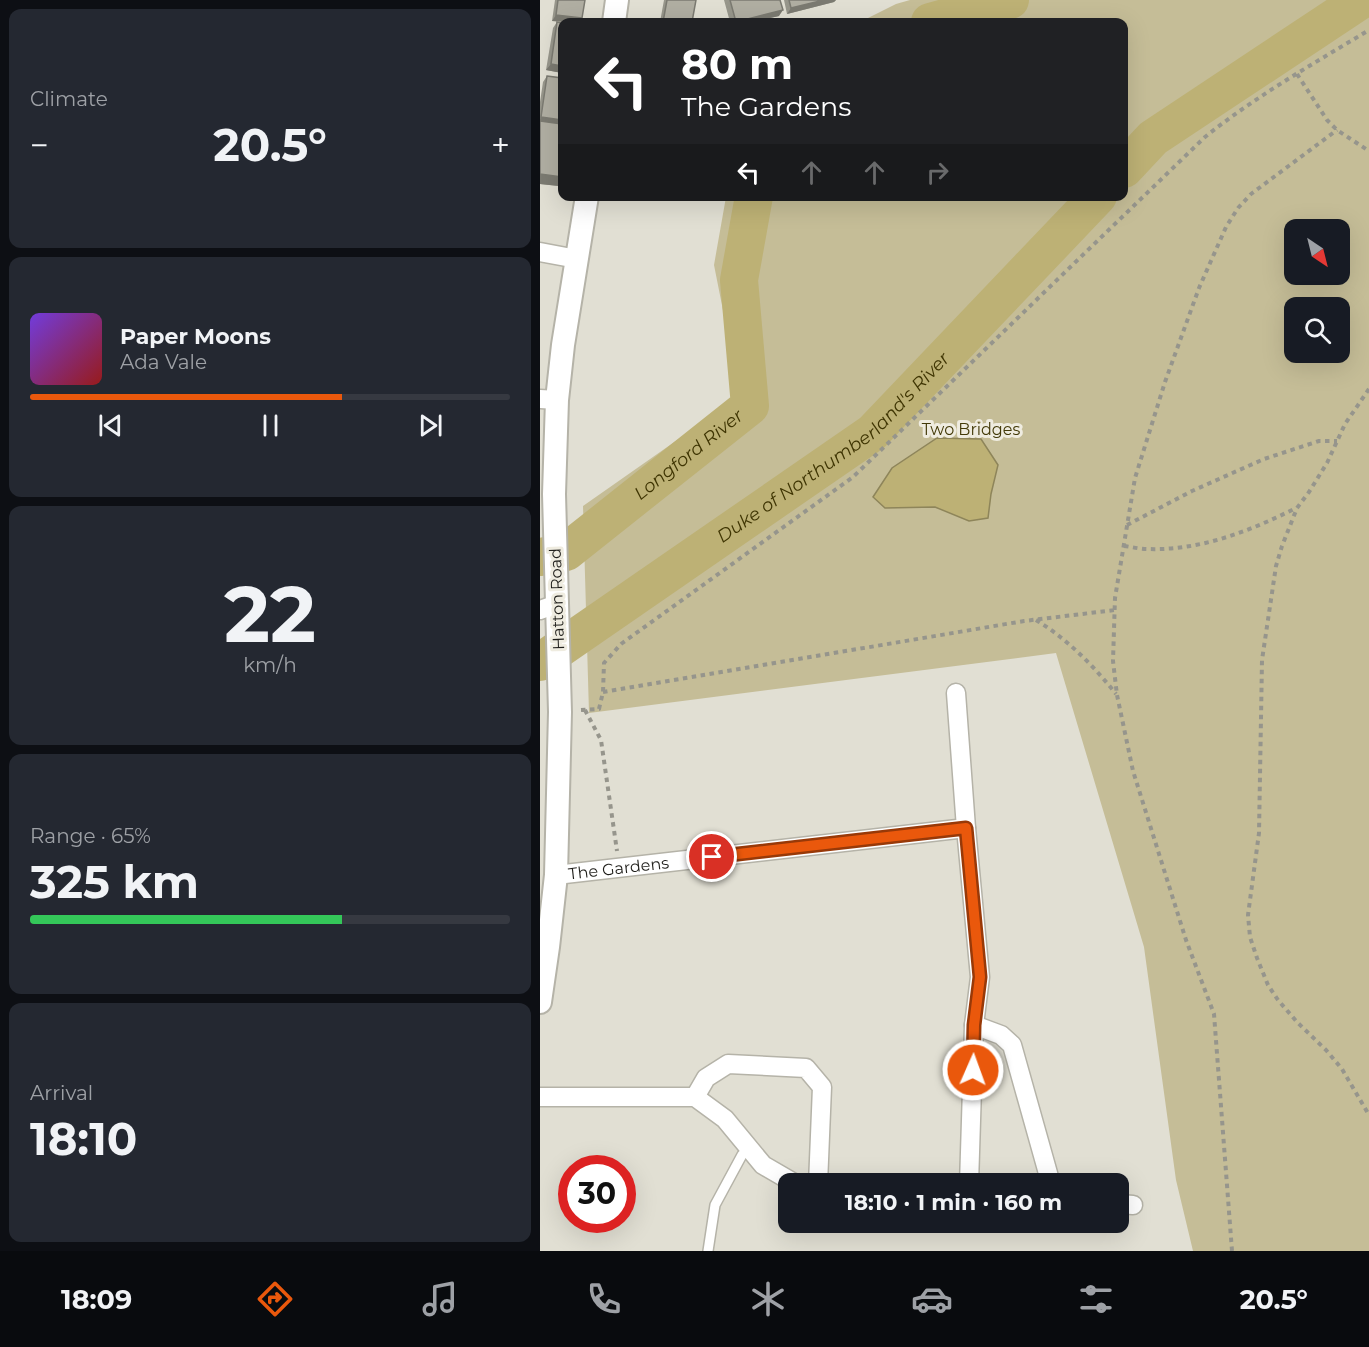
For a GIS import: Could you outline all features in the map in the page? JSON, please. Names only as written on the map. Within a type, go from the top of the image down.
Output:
[{"type":"street","points":[[615,18],[617,0]]},
{"type":"street","name":"Hatton Road","points":[[540,1002],[544,946],[556,875],[560,702],[553,603],[555,527],[549,400],[563,345],[585,201]]},
{"type":"street","points":[[540,252],[577,259]]},
{"type":"street","points":[[956,693],[980,977],[974,1025],[969,1173]]},
{"type":"street","name":"The Gardens","points":[[556,875],[966,828]]},
{"type":"street","points":[[974,1025],[1001,1035],[1012,1045],[1048,1173]]},
{"type":"street","points":[[694,1097],[706,1078],[728,1065],[806,1068],[822,1088],[818,1173]]},
{"type":"street","points":[[540,1097],[694,1097],[725,1119],[763,1165],[778,1173]]},
{"type":"lane","points":[[708,1251],[715,1205],[742,1155],[749,1148]]},
{"type":"path","points":[[560,702],[571,709],[599,709],[603,692],[604,663],[621,644],[853,477],[1205,137],[1227,119],[1369,30]]},
{"type":"path","points":[[1297,74],[1336,130],[1369,151]]},
{"type":"path","points":[[1232,1251],[1214,1014],[1186,940],[1136,783],[1117,695],[1113,662],[1115,598],[1135,478],[1165,382],[1199,288],[1226,227],[1238,208],[1251,194],[1336,130]]},
{"type":"path","points":[[1369,389],[1345,424],[1315,483],[1296,508],[1276,566],[1262,660],[1259,833],[1248,915],[1250,937],[1268,985],[1297,1022],[1342,1069],[1369,1115]]},
{"type":"path","points":[[1127,525],[1264,459],[1319,441],[1337,441]]},
{"type":"path","points":[[1124,546],[1146,549],[1179,548],[1217,541],[1270,521],[1296,508]]},
{"type":"path","points":[[603,692],[1035,620],[1115,610]]},
{"type":"path","points":[[1035,620],[1063,639],[1100,674],[1117,695]]},
{"type":"path","points":[[585,710],[601,740],[620,867]]},
{"type":"green space","name":"Two Bridges","points":[[910,0],[1369,0],[1369,1251],[1193,1251],[1176,1180],[1144,947],[1056,653],[589,713],[583,506],[740,396],[714,265],[725,201],[1128,201],[1128,18],[868,18],[896,4]]},
{"type":"shaded area","points":[[937,438],[981,439],[998,465],[988,518],[969,521],[935,507],[885,508],[873,497],[892,468]]},
{"type":"building","points":[[558,0],[585,0],[582,18],[556,15]]},
{"type":"building","points":[[667,0],[696,0],[693,18],[664,18]]},
{"type":"building","points":[[730,0],[780,0],[783,10],[752,18],[735,18]]},
{"type":"building","points":[[789,0],[824,0],[791,8]]},
{"type":"building","points":[[557,22],[558,65],[551,64]]},
{"type":"building","points":[[547,76],[558,77],[558,119],[541,117]]},
{"type":"building","points":[[540,121],[558,123],[558,176],[540,174]]},
{"type":"waterway","name":"Longford River","points":[[945,18],[1010,0]]},
{"type":"waterway","name":"Duke of Northumberland's River","points":[[1128,165],[1153,138],[1361,0]]},
{"type":"waterway","name":"Longford River","points":[[540,557],[566,552],[750,406],[739,280],[753,201]]},
{"type":"waterway","name":"Duke of Northumberland's River","points":[[540,662],[872,433],[1093,201]]},
{"type":"route","points":[[712,857],[966,828],[980,977],[974,1025],[973,1070]]}]
